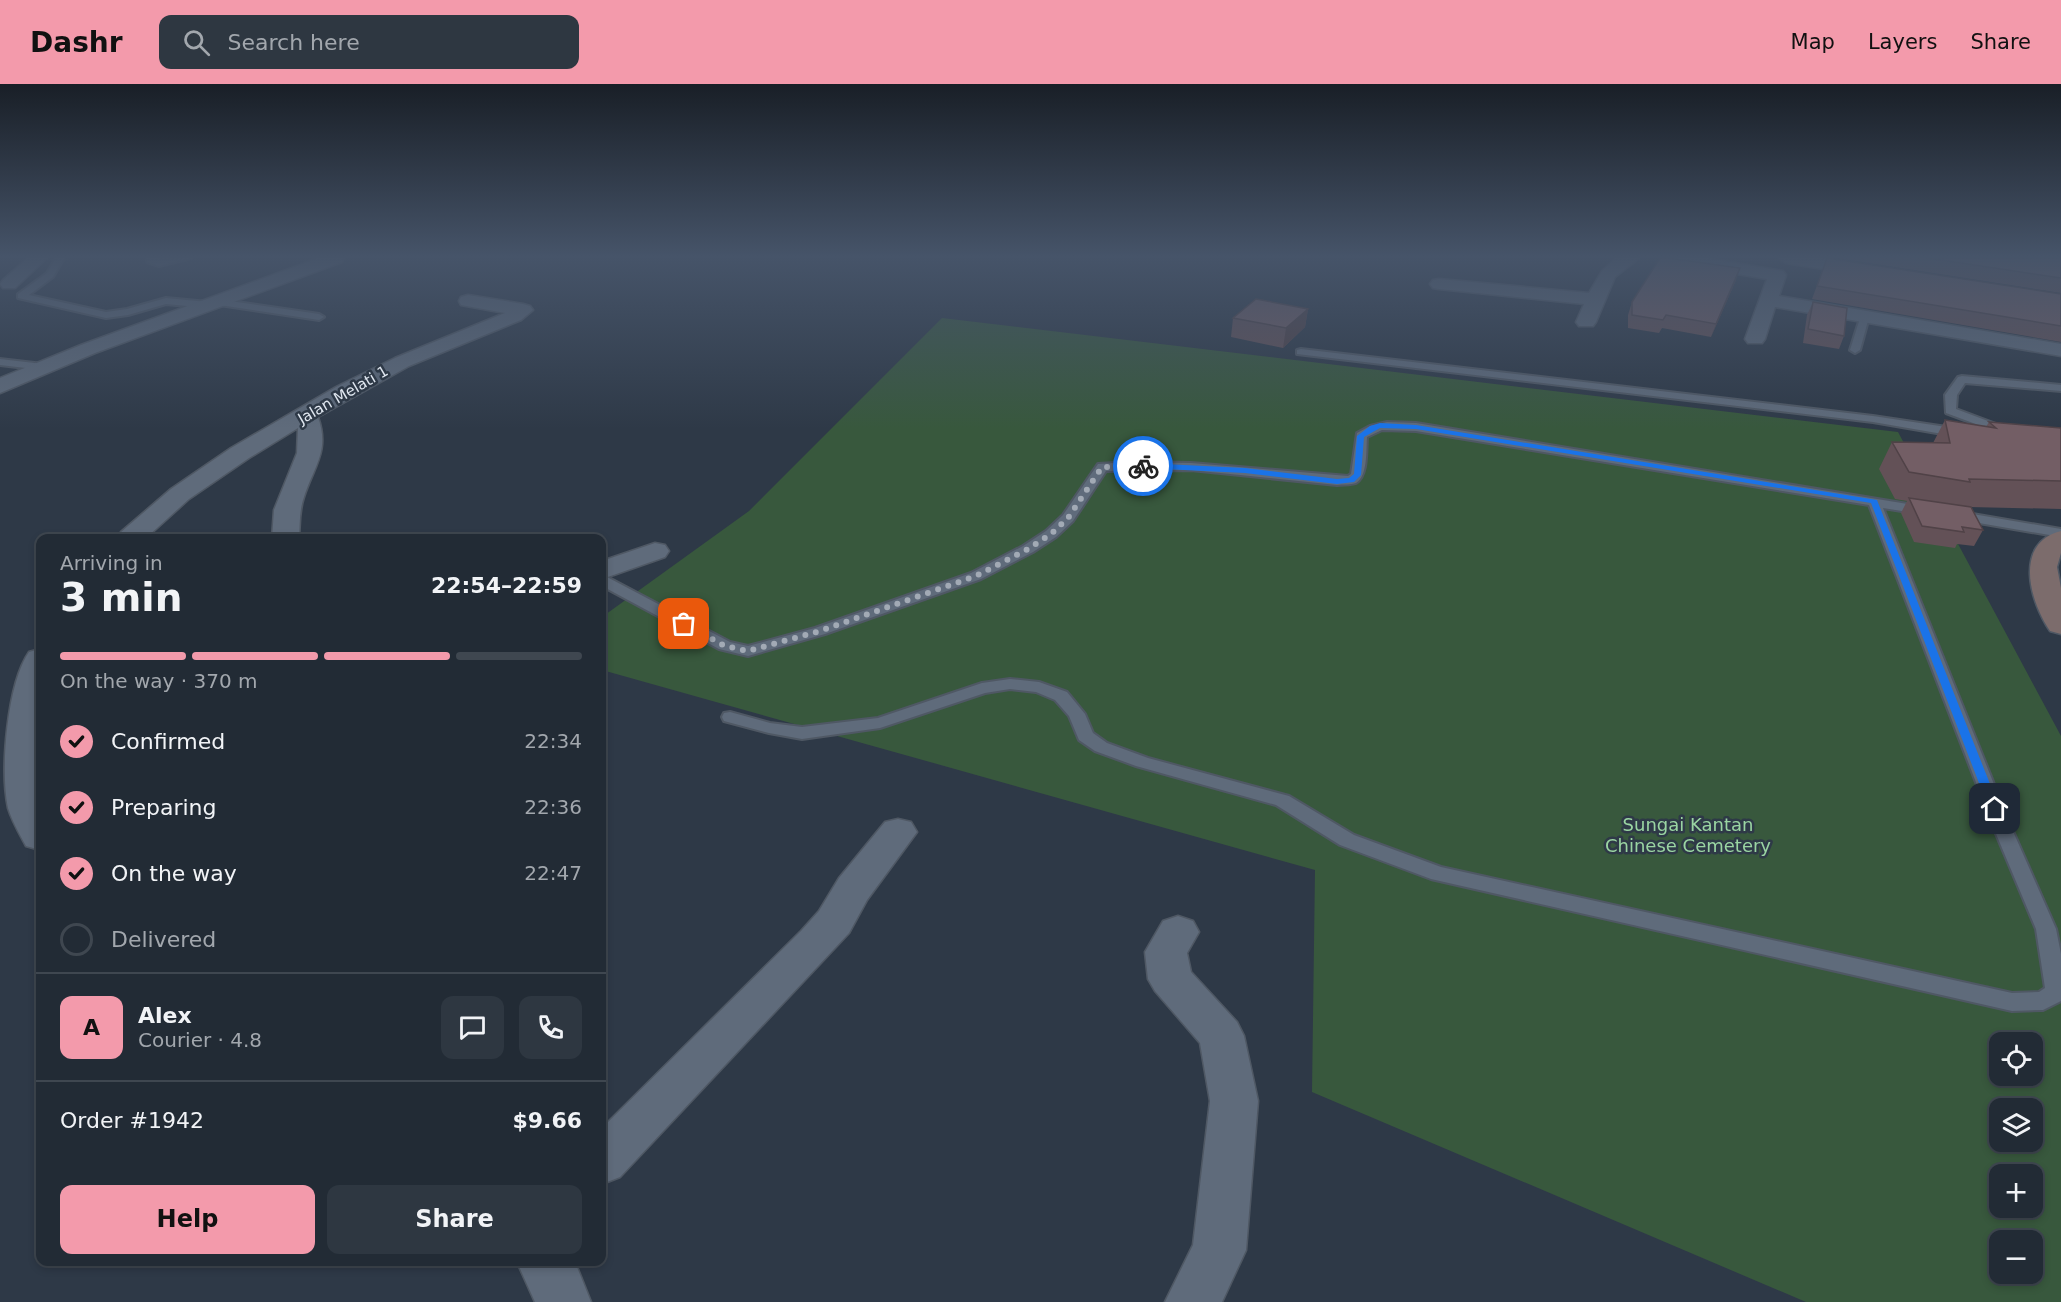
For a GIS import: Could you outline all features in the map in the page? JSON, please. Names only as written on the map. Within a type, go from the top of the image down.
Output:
[{"type":"main road","points":[[2061,539],[2054,543],[2046,554],[2043,582],[2061,625]]},
{"type":"street","points":[[0,386],[43,367],[183,315]]},
{"type":"street","name":"Jalan Melati 1","points":[[135,534],[180,494],[240,453],[344,392],[402,362],[516,315]]},
{"type":"street","points":[[1586,322],[1589,315]]},
{"type":"street","points":[[1755,339],[1763,315]]},
{"type":"street","points":[[1857,315],[2061,350]]},
{"type":"street","points":[[286,534],[288,509],[312,446],[312,429],[306,416]]},
{"type":"street","points":[[606,569],[655,551]]},
{"type":"street","points":[[36,665],[33,670],[22,738],[23,786],[36,830]]},
{"type":"street","points":[[606,1157],[816,943],[834,922],[853,889],[898,832]]},
{"type":"street","points":[[1178,932],[1167,952],[1170,979],[1221,1036],[1234,1101],[1219,1250],[1193,1302]]},
{"type":"street","points":[[547,1266],[552,1272],[563,1302]]},
{"type":"lane","points":[[300,315],[318,317]]},
{"type":"lane","points":[[1855,350],[1864,316]]},
{"type":"lane","points":[[1301,352],[1873,419],[1977,436],[1996,429]]},
{"type":"lane","points":[[0,362],[43,367]]},
{"type":"lane","points":[[2016,434],[1996,429],[1950,411],[1951,395],[1962,380],[2061,388]]},
{"type":"lane","points":[[606,582],[725,646],[748,651],[820,631],[976,576],[1028,549],[1051,534],[1068,518],[1102,467],[1172,465],[1337,481],[1352,480],[1357,475],[1361,436],[1372,428],[1380,426],[1416,427],[2061,533]]},
{"type":"lane","points":[[730,717],[769,728],[802,733],[880,723],[982,688],[1010,684],[1039,687],[1061,696],[1077,714],[1085,736],[1101,747],[1164,768],[1282,800],[1347,840],[1438,874],[2012,1002],[2043,1001],[2057,992],[2046,929],[2003,829],[1874,501]]},
{"type":"green space","name":"Sungai Kantan Chinese Cemetery","points":[[942,318],[1898,432],[2061,736],[2061,1302],[1806,1302],[1312,1092],[1315,870],[606,671],[606,614],[749,511]]},
{"type":"building","points":[[1237,315],[1301,315],[1286,328],[1233,318]]},
{"type":"building","points":[[1632,315],[1720,315],[1716,324],[1666,315],[1663,320]]},
{"type":"building","points":[[1811,315],[1846,315],[1844,336],[1808,329]]},
{"type":"building","points":[[1993,315],[2061,315],[2061,326]]},
{"type":"building","points":[[1945,420],[1996,428],[1989,422],[2061,428],[2061,481],[1969,479],[1970,482],[1909,472],[1892,442],[1950,443]]},
{"type":"building","points":[[1909,498],[1971,507],[1983,530],[1962,527],[1964,532],[1922,526]]},
{"type":"way so far","points":[[684,624],[725,646],[748,651],[820,631],[976,576],[1028,549],[1051,534],[1068,518],[1102,467],[1143,466]]},
{"type":"route","points":[[1143,466],[1172,465],[1337,481],[1352,480],[1357,475],[1361,436],[1372,428],[1380,426],[1416,427],[1874,501],[1995,809]]}]
